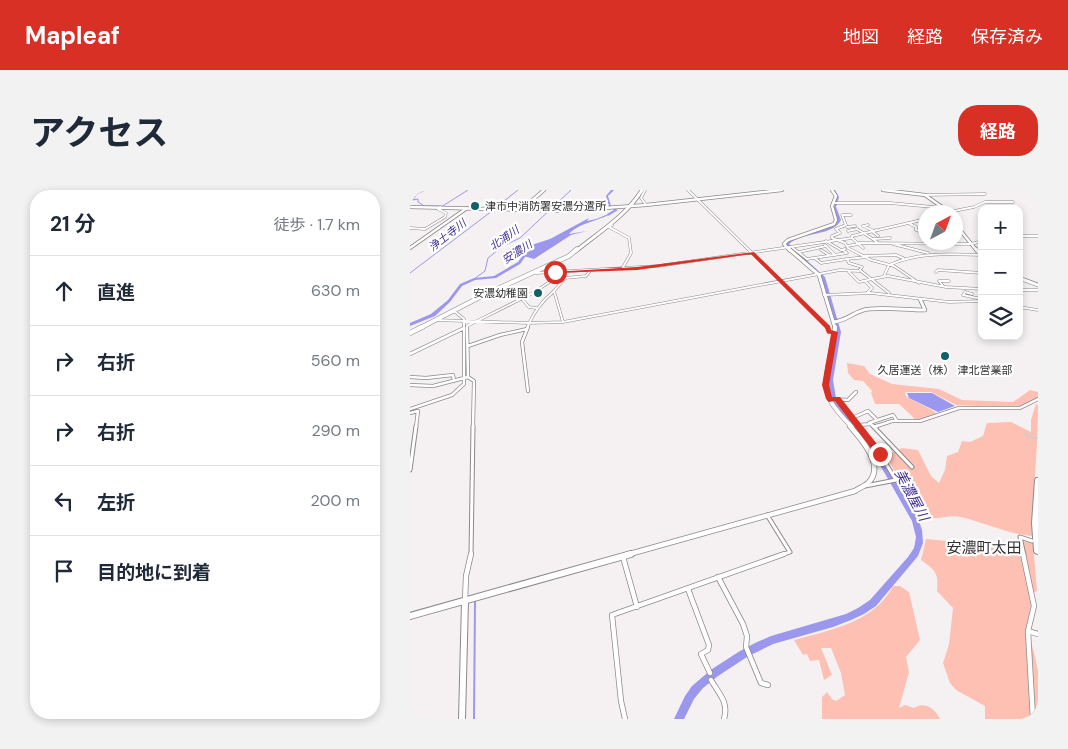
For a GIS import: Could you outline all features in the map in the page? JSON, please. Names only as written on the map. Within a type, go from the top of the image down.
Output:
[{"type":"highway","points":[[1038,480],[1036,523],[1038,551]]},
{"type":"main road","points":[[410,333],[579,250],[629,207],[644,190]]},
{"type":"main road","points":[[410,207],[549,211],[629,207],[782,190]]},
{"type":"main road","points":[[883,190],[923,195],[940,205]]},
{"type":"main road","points":[[963,234],[978,252]]},
{"type":"main road","points":[[1023,279],[1038,285]]},
{"type":"street","points":[[410,196],[422,190]]},
{"type":"street","points":[[521,210],[544,190]]},
{"type":"street","points":[[644,190],[641,198],[646,205]]},
{"type":"street","points":[[688,190],[828,328],[828,333],[835,332]]},
{"type":"street","points":[[757,190],[761,192]]},
{"type":"street","points":[[826,241],[848,253],[807,259],[784,244],[788,240],[828,228],[834,224],[836,220],[833,211],[836,196],[832,190]]},
{"type":"street","points":[[923,195],[984,194],[978,190]]},
{"type":"street","points":[[963,209],[986,202],[1013,202]]},
{"type":"street","points":[[835,203],[890,203],[918,206]]},
{"type":"street","points":[[410,228],[425,228],[445,217],[446,213],[438,209],[442,207]]},
{"type":"street","points":[[410,248],[467,208]]},
{"type":"street","points":[[851,215],[842,215],[845,227],[862,248],[871,255]]},
{"type":"street","points":[[536,272],[622,269],[667,265],[790,248],[852,237],[872,230],[893,228],[918,221]]},
{"type":"street","points":[[610,223],[612,224],[610,227],[628,238],[632,253],[622,269]]},
{"type":"street","points":[[433,224],[442,226]]},
{"type":"street","points":[[909,224],[916,227],[918,231]]},
{"type":"street","points":[[868,225],[863,226],[872,230]]},
{"type":"street","points":[[834,239],[832,236],[840,233],[836,229],[855,226]]},
{"type":"street","points":[[848,231],[857,229],[878,243]]},
{"type":"street","points":[[881,229],[873,232],[897,247],[929,253],[978,256]]},
{"type":"street","points":[[859,235],[864,238]]},
{"type":"street","points":[[1023,236],[1038,236]]},
{"type":"street","points":[[843,250],[859,244],[878,243],[890,239],[880,237],[873,239]]},
{"type":"street","points":[[834,239],[845,243],[848,247],[866,257],[890,265],[919,283]]},
{"type":"street","points":[[836,247],[855,240]]},
{"type":"street","points":[[893,244],[933,246],[978,242]]},
{"type":"street","points":[[798,252],[830,244]]},
{"type":"street","points":[[826,246],[835,255]]},
{"type":"street","points":[[790,248],[819,274],[822,282],[824,295],[834,322],[835,332],[826,385],[830,399],[859,436],[873,460],[872,475],[864,486]]},
{"type":"street","points":[[854,250],[862,248]]},
{"type":"street","points":[[810,250],[820,257]]},
{"type":"street","points":[[821,250],[834,261]]},
{"type":"street","points":[[884,276],[890,265],[904,258],[929,253]]},
{"type":"street","points":[[840,255],[847,259],[849,263],[862,268],[860,271]]},
{"type":"street","points":[[815,259],[821,263],[871,255],[896,255],[904,258]]},
{"type":"street","points":[[528,391],[522,342],[536,308],[554,292],[565,278],[586,276],[590,270]]},
{"type":"street","points":[[435,320],[529,323],[562,322],[840,270],[849,272],[860,271],[891,294]]},
{"type":"street","points":[[410,354],[522,299],[567,271]]},
{"type":"street","points":[[849,272],[858,282],[884,276],[943,287],[978,290]]},
{"type":"street","points":[[936,272],[978,273]]},
{"type":"street","points":[[943,287],[939,281],[949,281]]},
{"type":"street","points":[[864,282],[872,288],[868,292]]},
{"type":"street","points":[[1023,290],[1038,290]]},
{"type":"street","points":[[554,292],[562,322]]},
{"type":"street","points":[[824,295],[868,292],[956,302],[978,299]]},
{"type":"street","points":[[972,294],[965,292],[963,295],[978,298]]},
{"type":"street","points":[[522,299],[529,307],[536,308]]},
{"type":"street","points":[[834,322],[841,322],[851,315],[868,309],[925,310],[920,299]]},
{"type":"street","points":[[1023,308],[1038,310]]},
{"type":"street","points":[[410,409],[454,394],[464,386],[466,378],[465,327],[462,316],[454,311]]},
{"type":"street","points":[[465,346],[527,329]]},
{"type":"street","points":[[410,377],[426,378],[453,374],[454,381]]},
{"type":"street","points":[[410,386],[433,386],[466,378],[474,380],[472,550],[466,576],[462,719]]},
{"type":"street","points":[[830,399],[848,400],[856,392]]},
{"type":"street","points":[[410,616],[855,491],[864,486],[896,480],[876,448],[837,399]]},
{"type":"street","points":[[874,427],[897,421],[920,421],[959,408],[1020,408],[1038,399]]},
{"type":"street","points":[[410,470],[418,405]]},
{"type":"street","points":[[852,418],[868,411],[876,419]]},
{"type":"street","points":[[410,413],[417,412]]},
{"type":"street","points":[[859,426],[893,415],[897,421]]},
{"type":"street","points":[[868,424],[874,427],[912,467]]},
{"type":"street","points":[[626,719],[621,701],[612,615],[790,552],[767,516]]},
{"type":"street","points":[[1032,541],[1020,537],[1034,606],[1028,631],[1033,719]]},
{"type":"street","points":[[623,556],[636,607]]},
{"type":"street","points":[[718,577],[743,624],[747,636],[746,647],[761,683],[764,686],[768,685]]},
{"type":"street","points":[[688,589],[709,645],[708,650],[702,654],[710,673]]},
{"type":"street","points":[[1028,631],[1038,634]]},
{"type":"street","points":[[711,680],[723,695],[726,714],[724,719]]},
{"type":"shaded area","points":[[847,363],[864,366],[870,374],[892,384],[939,389],[962,400],[1013,402],[1030,390],[1038,392],[1038,399],[1019,408],[956,405],[931,392],[906,392],[907,397],[938,415],[923,421],[912,420],[914,418],[899,404],[875,404],[872,391],[863,381],[854,380],[848,373]]},
{"type":"shaded area","points":[[1036,404],[1038,405],[1038,421],[1032,536],[1014,533],[956,516],[930,519],[919,517],[898,485],[900,481],[886,456],[902,448],[918,450],[931,476],[939,483],[945,470],[947,456],[958,452],[962,441],[970,442],[983,436],[987,423],[1011,422],[1031,432],[1031,420]]},
{"type":"shaded area","points":[[967,538],[1025,557],[1022,541],[1033,543],[1037,591],[1034,592],[1026,628],[1038,671],[1038,719],[985,719],[985,706],[956,690],[950,683],[943,663],[949,644],[953,608],[937,591],[937,576],[935,572],[921,560],[926,539],[958,542]]},
{"type":"shaded area","points":[[893,586],[900,586],[909,592],[920,640],[906,657],[909,672],[899,708],[905,705],[914,708],[922,705],[932,709],[940,719],[822,719],[822,697],[827,692],[836,701],[845,695],[841,673],[831,648],[821,648],[832,675],[824,680],[819,660],[810,661],[807,654],[803,655],[794,640],[836,628],[863,616],[885,598]]},
{"type":"water","points":[[616,211],[579,227],[569,234],[587,231],[571,235],[534,259],[510,252],[550,239],[589,218],[587,221]]},
{"type":"water","points":[[907,393],[932,393],[955,406],[938,412],[909,398]]},
{"type":"waterway","points":[[441,207],[468,190]]},
{"type":"waterway","name":"浄土寺川","points":[[495,208],[518,190]]},
{"type":"waterway","name":"北浦川","points":[[474,279],[485,271],[488,258],[503,246],[520,238],[571,190]]},
{"type":"waterway","name":"安濃川","points":[[608,215],[616,210],[610,206],[607,196],[613,190]]},
{"type":"waterway","name":"美濃屋川","points":[[679,719],[695,689],[715,672],[744,654],[771,640],[833,623],[861,611],[873,603],[918,549],[919,537],[915,521],[870,443],[833,398],[830,380],[839,332],[823,277],[787,244],[797,237],[832,228],[837,224],[839,220],[835,207],[838,197],[834,190]]},
{"type":"waterway","points":[[417,194],[413,200],[418,199],[418,202],[424,206],[441,206]]},
{"type":"waterway","name":"浄土寺川","points":[[410,273],[492,211]]},
{"type":"waterway","name":"安濃川","points":[[410,325],[433,315],[449,301],[461,285],[474,279],[495,277],[519,263],[524,256],[530,253]]},
{"type":"waterway","points":[[474,719],[475,601]]},
{"type":"tunnel","points":[[1025,434],[1038,439]]},
{"type":"place","name":"津市中消防署安濃分遣所","points":[[475,206]]},
{"type":"place","name":"安濃幼稚園","points":[[538,293]]},
{"type":"place","name":"久居運送（株） 津北営業部","points":[[945,356]]},
{"type":"district","name":"安濃町太田","points":[[984,548]]},
{"type":"route","points":[[555,272],[637,268],[752,253],[829,329],[829,332],[835,332],[826,385],[829,399],[837,399],[880,454]]}]
